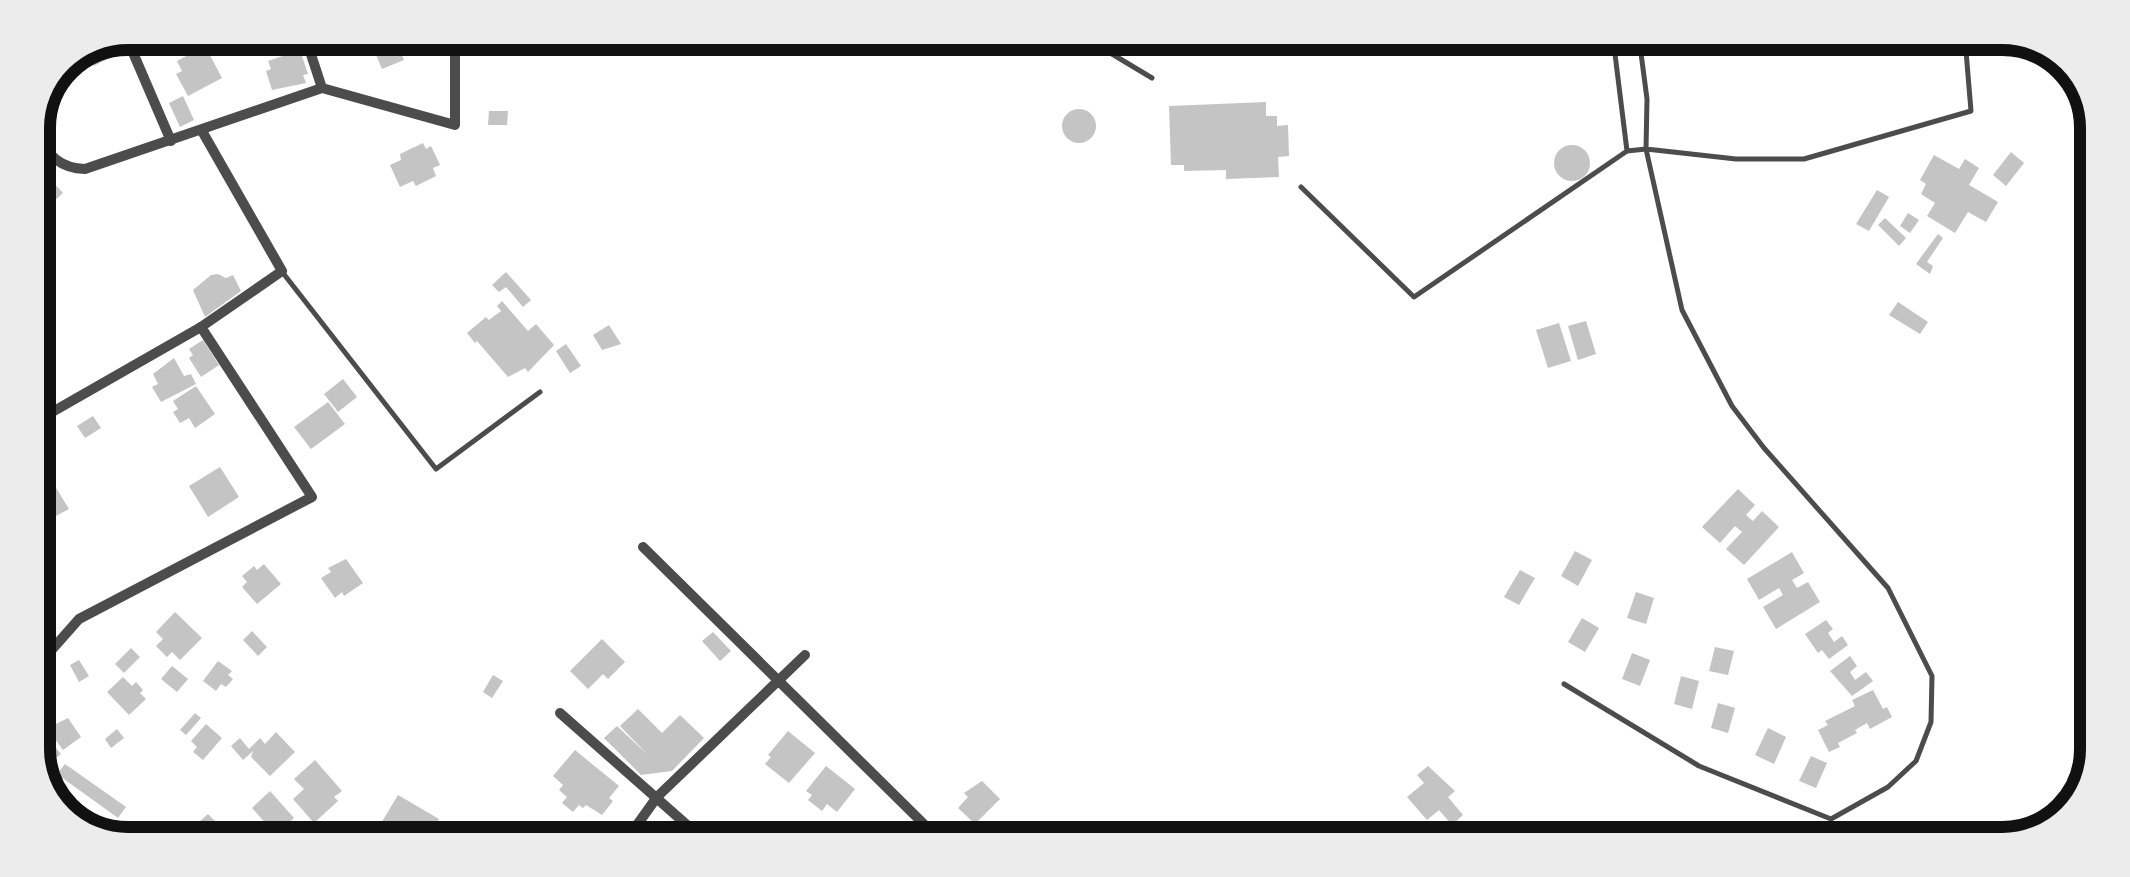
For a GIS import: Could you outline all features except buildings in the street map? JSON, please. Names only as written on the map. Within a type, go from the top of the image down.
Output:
[{"type":"street","points":[[132,50],[171,142]]},
{"type":"street","points":[[310,50],[322,88]]},
{"type":"street","points":[[50,154],[67,168],[101,166],[322,88],[455,125],[455,50]]},
{"type":"street","points":[[50,414],[202,327],[282,271],[202,131]]},
{"type":"street","points":[[50,651],[79,618],[312,498],[202,327]]},
{"type":"street","points":[[642,547],[928,827]]},
{"type":"street","points":[[636,827],[656,797],[805,655]]},
{"type":"street","points":[[560,713],[689,827]]},
{"type":"lane","points":[[1105,50],[1152,78]]},
{"type":"lane","points":[[1614,50],[1627,151]]},
{"type":"lane","points":[[1564,684],[1699,766],[1831,819],[1888,787],[1916,761],[1931,722],[1932,676],[1888,588],[1764,448],[1732,406],[1682,310],[1646,148],[1647,99],[1641,50]]},
{"type":"lane","points":[[1301,186],[1414,298],[1627,151],[1646,148],[1736,158],[1804,160],[1971,111],[1965,50]]},
{"type":"lane","points":[[282,271],[436,469],[540,392]]}]
